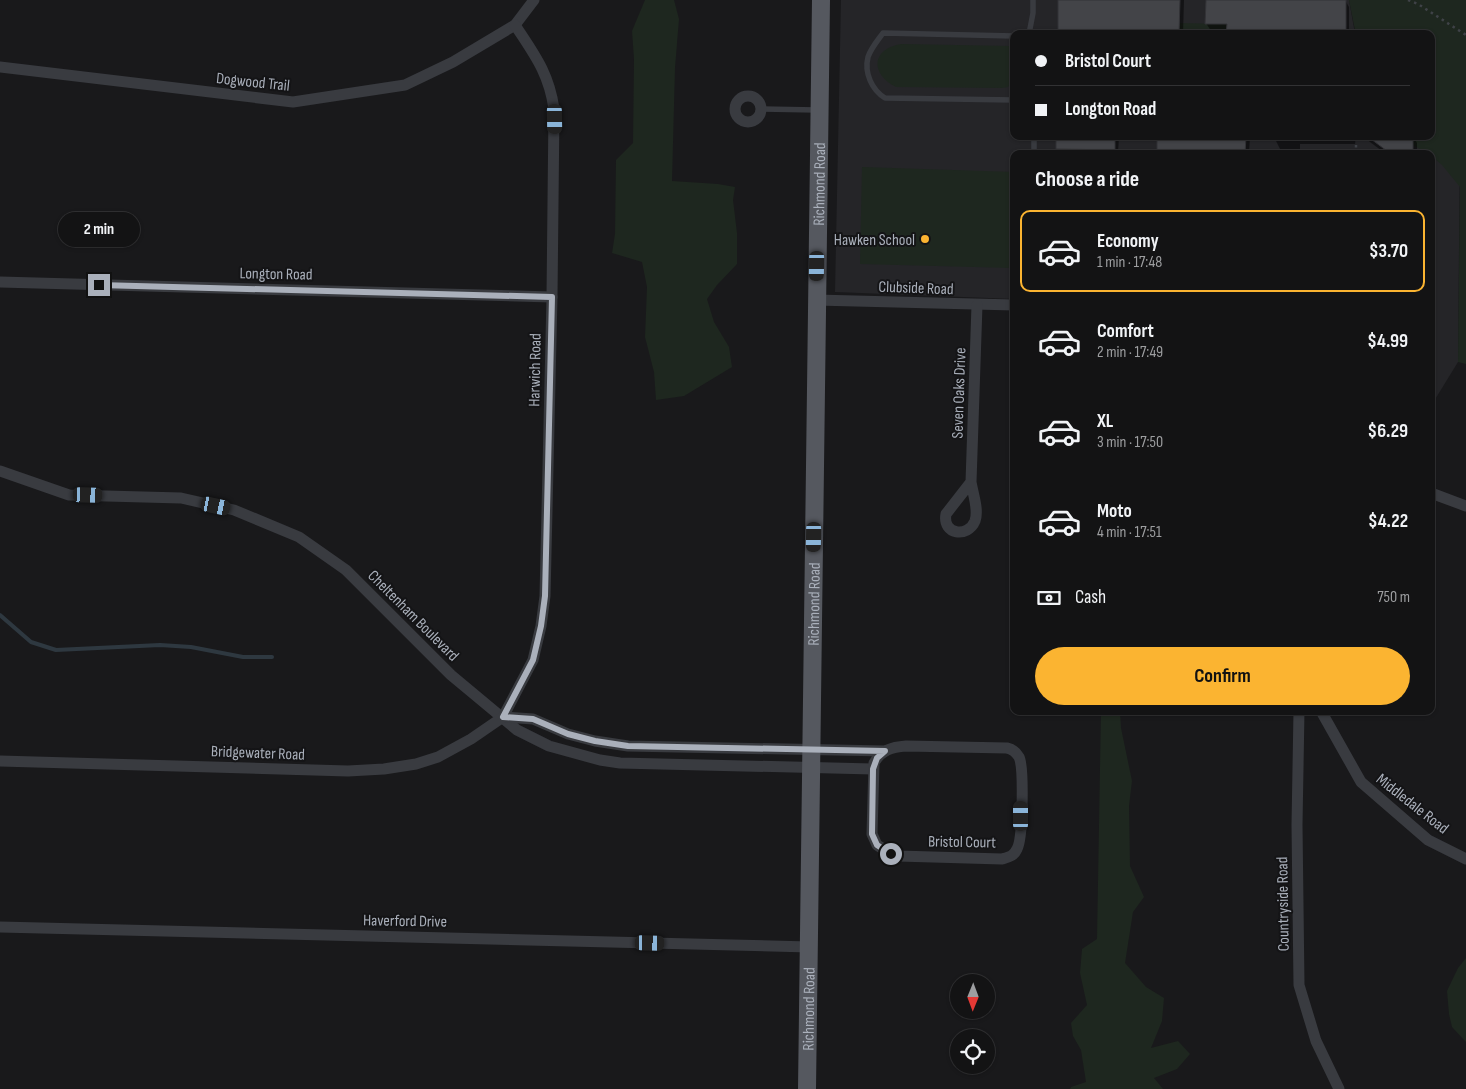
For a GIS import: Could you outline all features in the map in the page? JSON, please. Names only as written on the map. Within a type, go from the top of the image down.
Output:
[{"type":"main road","name":"Richmond Road","points":[[807,1089],[821,0]]},
{"type":"street","name":"Dogwood Trail","points":[[0,67],[293,102],[405,85],[453,62],[516,25],[534,0]]},
{"type":"street","name":"Harwich Road","points":[[503,717],[533,660],[541,626],[545,596],[552,297],[554,108],[548,78],[516,25]]},
{"type":"street","name":"Longton Road","points":[[0,282],[552,297]]},
{"type":"street","name":"Clubside Road","points":[[816,300],[1010,305]]},
{"type":"street","name":"Seven Oaks Drive","points":[[972,482],[977,305]]},
{"type":"street","name":"Cheltenham Boulevard","points":[[0,471],[69,495],[181,498],[234,510],[300,537],[346,570],[451,675],[517,730],[549,746],[600,760],[620,763],[811,759]]},
{"type":"street","points":[[1435,494],[1466,506]]},
{"type":"street","name":"Countryside Road","points":[[1299,715],[1297,825],[1299,985],[1316,1040],[1340,1089]]},
{"type":"street","name":"Middledale Road","points":[[1323,715],[1361,782],[1428,840],[1466,859]]},
{"type":"street","points":[[503,717],[533,719],[568,734],[595,741],[628,746],[811,759],[873,769],[877,758],[885,751]]},
{"type":"street","name":"Bridgewater Road","points":[[0,761],[348,771],[384,769],[416,764],[438,756],[471,739],[503,717]]},
{"type":"street","name":"Bristol Court","points":[[873,769],[872,834],[877,845],[884,850],[898,856],[1002,859],[1012,856],[1016,851],[1020,844],[1021,831],[1022,770],[1019,757],[1015,752],[1007,748],[906,746],[892,747],[885,751]]},
{"type":"street","points":[[811,759],[885,751]]},
{"type":"street","name":"Haverford Drive","points":[[0,927],[810,947]]},
{"type":"lane","points":[[1030,30],[1033,0]]},
{"type":"lane","points":[[1010,36],[882,33],[868,57],[867,68],[872,85],[877,93],[885,98],[1010,100]]},
{"type":"lane","points":[[761,110],[819,110]]},
{"type":"path","points":[[1408,0],[1418,4],[1466,35]]},
{"type":"shaded area","points":[[645,0],[674,0],[679,19],[675,68],[672,181],[735,187],[733,200],[737,233],[737,264],[717,285],[707,299],[714,322],[729,347],[732,367],[684,396],[656,400],[654,372],[645,337],[647,287],[642,262],[612,253],[615,234],[616,160],[633,143],[634,59],[632,31]]},
{"type":"shaded area","name":"Hawken School","points":[[841,0],[1349,0],[1354,30],[1010,30],[1010,140],[1435,140],[1435,136],[1460,136],[1458,362],[1435,399],[1435,150],[1010,150],[1010,299],[835,292]]},
{"type":"shaded area","points":[[1349,0],[1466,0],[1466,364],[1458,362],[1460,187],[1435,159],[1435,150],[1421,150],[1413,145],[1413,140],[1435,140],[1435,30],[1355,30]]},
{"type":"shaded area","points":[[1174,23],[1232,24],[1228,30],[1177,30]]},
{"type":"shaded area","points":[[901,44],[1010,46],[1010,84],[1008,87],[1002,88],[896,87],[882,76],[878,69],[879,56],[891,47]]},
{"type":"shaded area","points":[[862,167],[1010,172],[1010,268],[860,264]]},
{"type":"shaded area","points":[[1101,715],[1120,715],[1121,728],[1132,781],[1129,806],[1130,866],[1144,897],[1133,912],[1125,963],[1146,987],[1164,998],[1162,1021],[1151,1048],[1178,1041],[1190,1054],[1177,1069],[1154,1078],[1163,1089],[1070,1089],[1086,1082],[1081,1050],[1073,1036],[1071,1023],[1087,1005],[1080,973],[1082,949],[1097,939]]},
{"type":"shaded area","points":[[1466,958],[1466,1042],[1452,1027],[1447,991],[1458,968]]},
{"type":"building","points":[[1058,0],[1180,0],[1179,30],[1058,30]]},
{"type":"building","points":[[1206,0],[1346,0],[1346,30],[1226,30],[1227,24],[1205,24]]},
{"type":"building","points":[[1056,140],[1115,140],[1115,150],[1056,149]]},
{"type":"building","points":[[1157,140],[1246,140],[1245,150],[1157,150]]},
{"type":"building","points":[[1372,140],[1413,140],[1413,150],[1386,150]]},
{"type":"waterway","points":[[0,615],[31,642],[56,650],[160,645],[191,647],[243,657],[272,657]]},
{"type":"place","name":"Hawken School","points":[[925,239]]},
{"type":"route","points":[[99,285],[552,297],[545,596],[541,626],[533,660],[503,717],[533,719],[568,734],[595,741],[628,746],[885,751],[877,758],[873,769],[872,834],[877,845],[891,854]]}]
